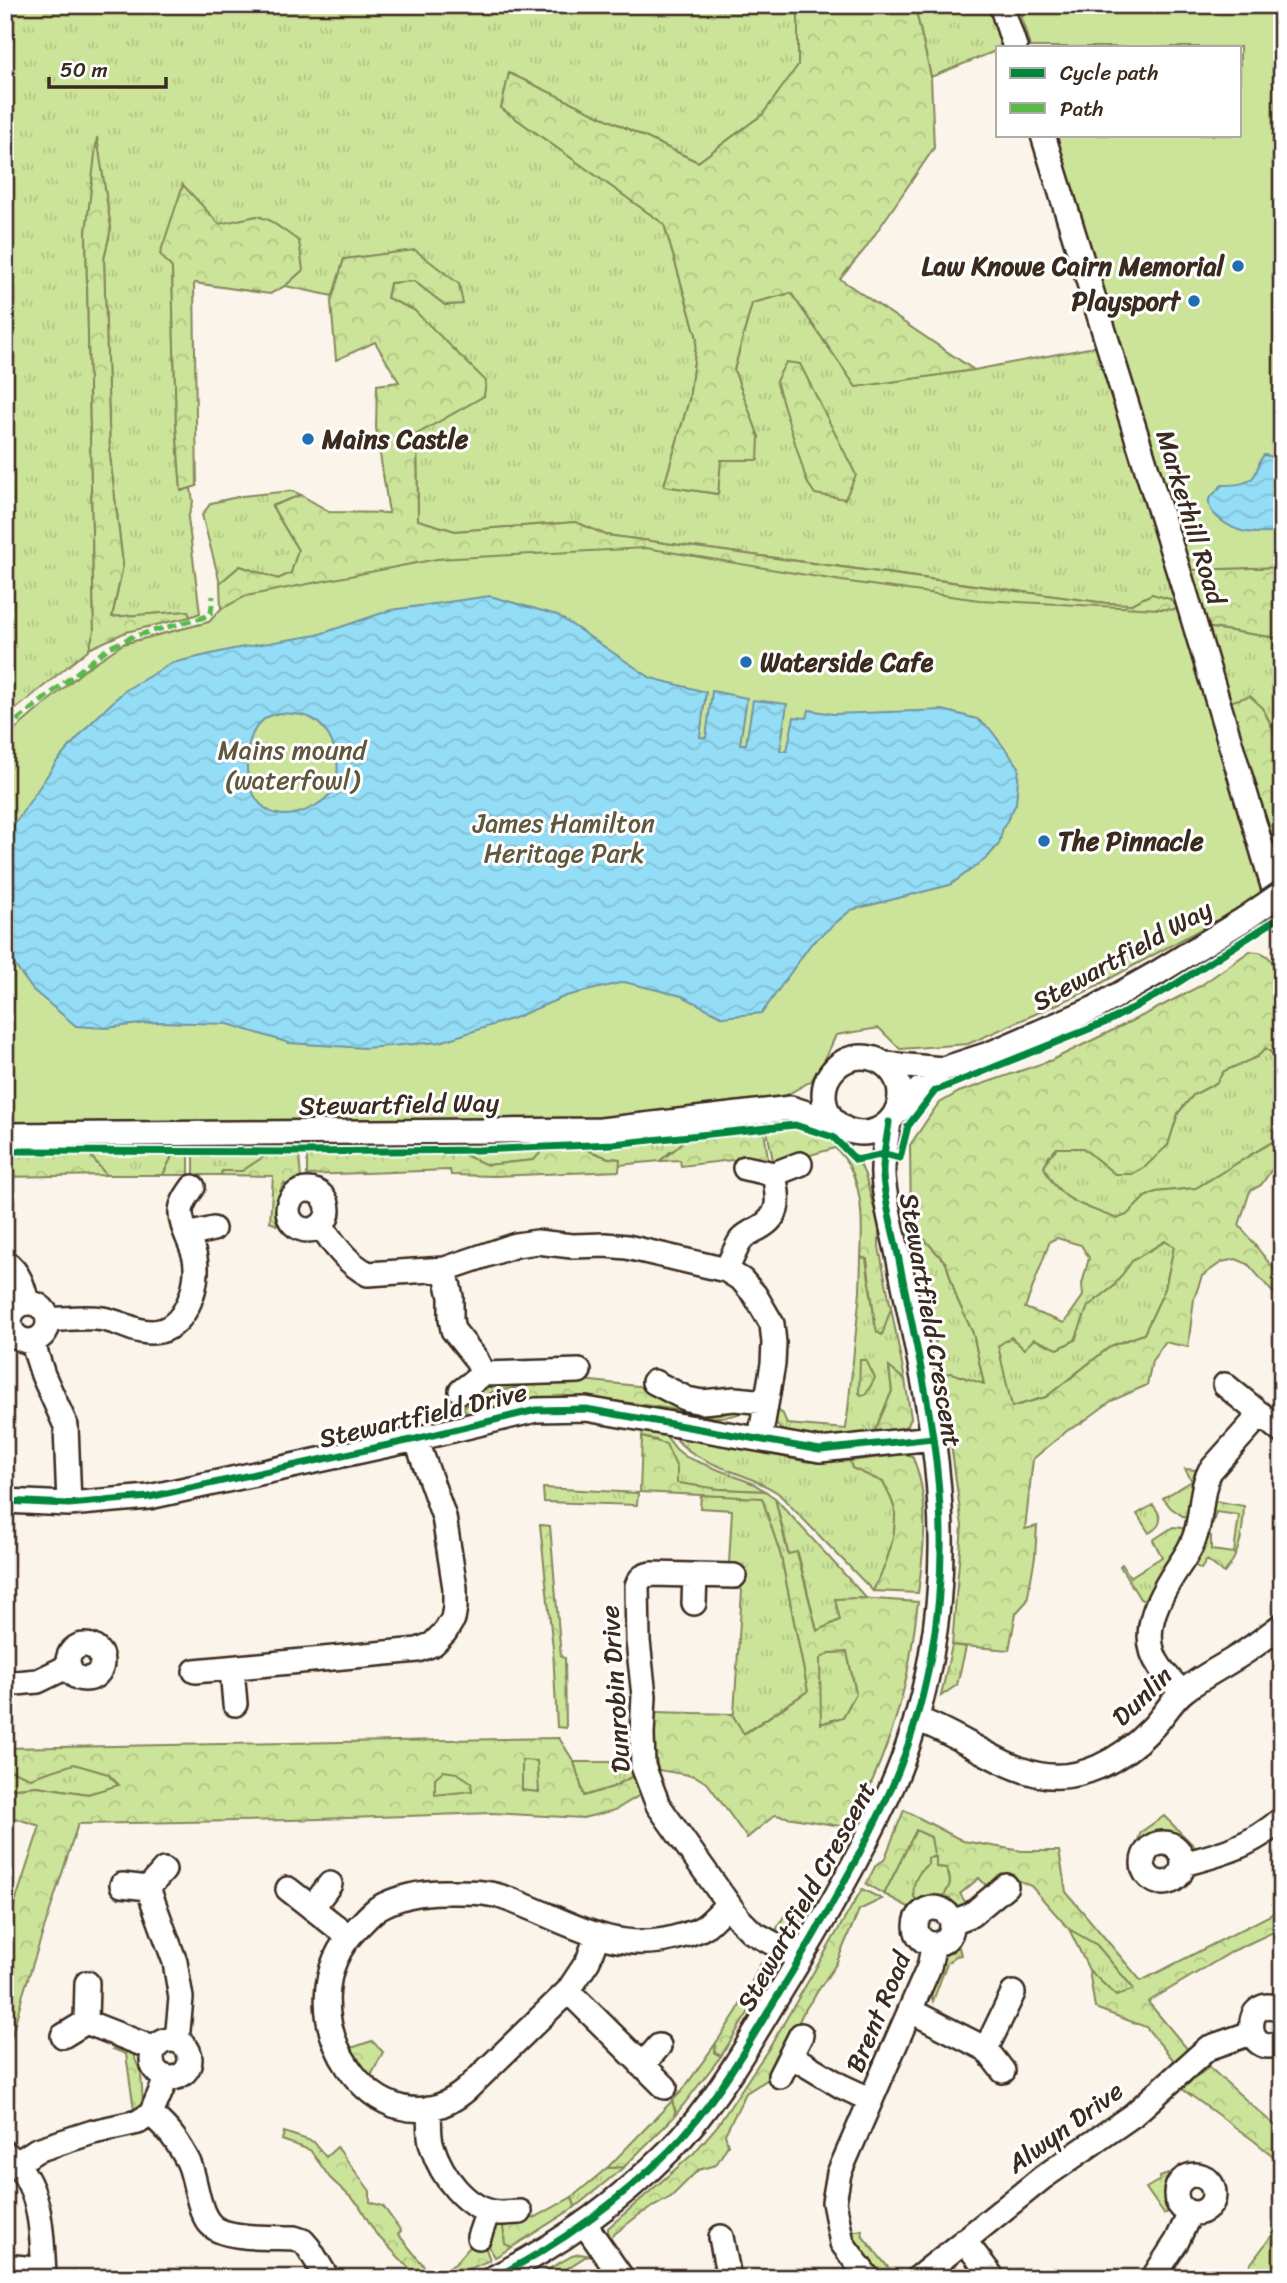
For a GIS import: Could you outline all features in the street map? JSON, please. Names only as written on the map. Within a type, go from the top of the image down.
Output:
[{"type":"street","points":[[1001,5],[1015,46]]},
{"type":"street","name":"Markethill Road","points":[[1043,136],[1186,595],[1282,916]]},
{"type":"street","name":"Stewartfield Way","points":[[885,1064],[943,1069],[989,1054],[1095,1008],[1157,973],[1282,893]]},
{"type":"street","points":[[857,1057],[871,1058],[885,1064],[897,1078],[901,1095],[893,1117],[879,1129],[867,1133],[845,1127],[827,1110],[824,1096],[826,1082],[833,1070],[844,1062],[857,1057]]},
{"type":"street","name":"Stewartfield Way","points":[[893,1117],[943,1069]]},
{"type":"street","points":[[791,1108],[826,1082]]},
{"type":"street","name":"Stewartfield Way","points":[[5,1135],[601,1130],[791,1108],[845,1127]]},
{"type":"street","name":"Stewartfield Crescent","points":[[883,1175],[893,1117]]},
{"type":"street","name":"Stewartfield Crescent","points":[[493,2278],[528,2260],[625,2192],[672,2148],[708,2104],[738,2061],[800,1958],[887,1797],[916,1719],[926,1675],[940,1572],[941,1509],[933,1438],[883,1175],[872,1156],[845,1127]]},
{"type":"street","points":[[745,1168],[774,1174],[800,1164]]},
{"type":"street","points":[[726,1270],[741,1240],[769,1223],[775,1215],[777,1194],[774,1174]]},
{"type":"street","points":[[48,1320],[85,1317],[106,1319],[145,1332],[171,1327],[182,1315],[195,1283],[195,1259],[182,1222],[181,1211],[193,1187]]},
{"type":"street","points":[[321,1225],[346,1258],[368,1274],[445,1269],[516,1245],[537,1242],[627,1247],[726,1270],[755,1294],[772,1324],[774,1353],[760,1439]]},
{"type":"street","points":[[188,1235],[213,1229]]},
{"type":"street","points":[[5,1262],[22,1281],[27,1302]]},
{"type":"street","points":[[445,1269],[451,1297],[453,1330],[476,1359],[483,1374]]},
{"type":"street","points":[[27,1302],[41,1307],[48,1320],[44,1334],[32,1341],[18,1338],[8,1326],[13,1310],[27,1302]]},
{"type":"street","points":[[32,1341],[43,1375],[66,1426],[69,1504]]},
{"type":"street","points":[[461,1391],[483,1374],[579,1371]]},
{"type":"street","points":[[654,1382],[687,1399],[702,1402],[735,1399],[765,1402]]},
{"type":"street","points":[[1225,1385],[1282,1432]]},
{"type":"street","name":"Stewartfield Drive","points":[[5,1501],[69,1504],[149,1497],[548,1409],[586,1409],[820,1450],[933,1438]]},
{"type":"street","points":[[1182,1692],[1159,1666],[1148,1634],[1162,1594],[1191,1548],[1197,1533],[1205,1480],[1261,1414]]},
{"type":"street","points":[[195,1671],[418,1650],[433,1644],[445,1632],[456,1608],[453,1576],[444,1517],[416,1439]]},
{"type":"street","name":"Dunrobin Drive","points":[[734,1576],[651,1574],[643,1576],[637,1586],[638,1642],[644,1696],[643,1766],[658,1805],[727,1905],[752,1932],[800,1958]]},
{"type":"street","points":[[694,1603],[695,1575]]},
{"type":"street","name":"Dunlin","points":[[916,1719],[1035,1774],[1070,1776],[1090,1770],[1122,1754],[1150,1731],[1182,1692],[1282,1625]]},
{"type":"street","points":[[5,1684],[38,1681],[69,1666]]},
{"type":"street","points":[[232,1669],[234,1704]]},
{"type":"street","points":[[1183,1864],[1227,1853],[1250,1842],[1282,1819]]},
{"type":"street","points":[[148,1888],[164,1870]]},
{"type":"street","points":[[312,1908],[330,1884]]},
{"type":"street","points":[[122,1885],[148,1888]]},
{"type":"street","name":"Brent Road","points":[[952,1922],[971,1915],[1006,1886]]},
{"type":"street","points":[[148,1888],[175,1962],[181,1998],[177,2041]]},
{"type":"street","points":[[288,1889],[348,1936]]},
{"type":"street","points":[[597,1936],[588,1961],[568,1991],[456,2099],[447,2104],[429,2108],[405,2108],[383,2100],[368,2091],[341,2058],[330,2027],[327,1984],[332,1965],[348,1936],[376,1909],[404,1897],[435,1892],[478,1892],[501,1897],[597,1936],[634,1943],[691,1933],[704,1926],[727,1905]]},
{"type":"street","name":"Brent Road","points":[[929,1909],[947,1913],[952,1922],[949,1937],[943,1942],[934,1944],[921,1938],[917,1931],[920,1915],[929,1909]]},
{"type":"street","name":"Brent Road","points":[[868,2278],[842,2243],[834,2202],[839,2173],[911,2011],[929,1967],[934,1944]]},
{"type":"street","points":[[86,2022],[87,1983]]},
{"type":"street","points":[[568,1991],[665,2087]]},
{"type":"street","points":[[986,2049],[1013,1993]]},
{"type":"street","points":[[1281,2045],[1262,2044],[1251,2033],[1250,2023],[1261,2008],[1271,2006],[1282,2010]]},
{"type":"street","points":[[911,2011],[986,2049],[1003,2071]]},
{"type":"street","points":[[86,2022],[155,2049]]},
{"type":"street","points":[[63,2036],[86,2022]]},
{"type":"street","name":"Alwyn Drive","points":[[918,2278],[1042,2178],[1133,2115],[1208,2048],[1251,2033]]},
{"type":"street","points":[[164,2041],[177,2041],[187,2048],[189,2067],[180,2076],[162,2075],[154,2066],[152,2055],[155,2049],[164,2041]]},
{"type":"street","points":[[642,2066],[659,2046]]},
{"type":"street","name":"Brent Road","points":[[791,2056],[841,2086],[871,2100]]},
{"type":"street","points":[[5,2266],[44,2274],[39,2210],[31,2188],[11,2158],[93,2132],[138,2122],[151,2114],[167,2077]]},
{"type":"street","points":[[429,2108],[431,2144],[453,2187],[471,2203],[488,2211],[520,2212]]},
{"type":"street","points":[[151,2114],[174,2134],[190,2164],[205,2216],[216,2229],[303,2241],[319,2275]]},
{"type":"street","points":[[480,2237],[488,2211]]},
{"type":"street","points":[[1153,2278],[1177,2241],[1190,2213]]},
{"type":"street","points":[[584,2223],[622,2278]]},
{"type":"street","points":[[721,2237],[729,2278]]},
{"type":"street","points":[[964,2240],[993,2278]]},
{"type":"green space","points":[[5,5],[798,5],[799,65],[763,114],[698,162],[509,74],[501,108],[664,224],[697,338],[689,400],[664,486],[718,494],[720,460],[759,437],[734,370],[752,303],[791,293],[856,387],[974,370],[1100,346],[1180,610],[1152,594],[1131,605],[1106,603],[606,535],[576,522],[455,531],[418,520],[417,434],[484,396],[414,310],[387,298],[390,283],[414,281],[445,305],[462,304],[459,284],[344,259],[333,296],[285,286],[303,270],[257,216],[219,225],[183,185],[172,268],[176,424],[181,491],[191,488],[193,502],[188,518],[200,613],[190,617],[188,611],[112,617],[123,565],[110,456],[104,259],[111,228],[97,140],[86,233],[94,632],[89,649],[5,718]]},
{"type":"green space","points":[[798,5],[920,5],[915,7],[931,77],[934,148],[865,249],[840,279],[974,370],[856,387],[791,293],[752,303],[734,370],[759,437],[758,460],[721,460],[718,494],[664,486],[689,400],[697,338],[664,224],[501,108],[509,73],[698,162],[763,114],[798,65]]},
{"type":"green space","points":[[995,5],[1004,46],[996,46],[996,51],[931,77],[915,7]]},
{"type":"green space","name":"Playsport","points":[[1018,5],[1282,5],[1282,567],[1189,570],[1056,136],[1242,136],[1242,46],[1030,46]]},
{"type":"green space","points":[[97,137],[111,228],[104,259],[110,456],[123,565],[112,617],[188,611],[190,617],[126,632],[89,649],[94,631],[86,233]]},
{"type":"green space","points":[[183,185],[219,224],[257,216],[269,220],[299,241],[303,270],[285,286],[270,294],[194,283],[197,486],[181,491],[176,424],[172,268],[160,254]]},
{"type":"green space","points":[[415,250],[459,284],[463,304],[445,305],[414,281],[390,283],[387,298],[414,310],[486,381],[484,396],[417,434],[418,520],[455,531],[576,522],[606,535],[1106,603],[1131,604],[1152,594],[1170,599],[1180,610],[123,644],[209,622],[221,609],[220,583],[240,566],[278,579],[291,573],[298,550],[272,506],[301,495],[330,512],[389,513],[376,428],[377,385],[399,382],[375,342],[336,360],[331,302],[344,259]]},
{"type":"green space","points":[[786,362],[800,364],[856,475],[845,499],[815,494],[807,482],[776,381]]},
{"type":"green space","points":[[292,491],[301,495],[272,506],[298,550],[291,573],[278,579],[240,566],[220,583],[202,515],[211,503],[242,496]]},
{"type":"green space","name":"James Hamilton Heritage Park","points":[[646,548],[842,581],[979,600],[1180,610],[1262,896],[1087,991],[968,1044],[900,1049],[879,1028],[836,1035],[811,1081],[783,1097],[605,1121],[476,1124],[5,1122],[5,738],[87,668],[123,644],[209,622],[221,609],[246,596],[437,559]]},
{"type":"green space","points":[[1282,567],[1282,649],[1277,638],[1206,627],[1189,570]]},
{"type":"green space","points":[[1206,627],[1277,638],[1282,649],[1282,706],[1275,710],[1274,730],[1262,707],[1229,702]]},
{"type":"green space","points":[[1250,696],[1262,707],[1273,729],[1275,710],[1282,706],[1282,867],[1229,702]]},
{"type":"green space","points":[[1250,951],[1268,957],[1275,969],[1281,995],[1282,1068],[1266,1048],[1257,1057],[1224,1071],[1216,1083],[1193,1095],[1178,1113],[1168,1145],[1145,1167],[1132,1174],[1115,1174],[1083,1148],[1057,1148],[1044,1167],[1057,1188],[1073,1201],[1117,1219],[1127,1215],[1145,1197],[1156,1192],[1196,1188],[1282,1136],[1282,1155],[1261,1185],[1250,1191],[1239,1225],[1282,1279],[1282,1303],[1248,1264],[1236,1259],[1222,1262],[1202,1276],[1194,1299],[1188,1347],[1165,1342],[1152,1361],[1147,1385],[1111,1401],[1068,1430],[1033,1459],[1025,1529],[1037,1526],[1035,1557],[1027,1601],[1016,1613],[1009,1650],[952,1645],[962,1526],[942,1375],[951,1373],[984,1384],[973,1333],[957,1299],[946,1263],[911,1224],[910,1145],[938,1104],[959,1092],[1052,1060],[1200,986]],"holes":[[[1057,1238],[1081,1245],[1089,1258],[1082,1284],[1083,1296],[1064,1323],[1025,1308],[1050,1241]],[[1165,1241],[1174,1247],[1165,1289],[1144,1334],[1111,1346],[1046,1397],[1012,1407],[998,1346],[1011,1337],[1024,1349],[1034,1339],[1058,1349],[1075,1340],[1088,1306],[1113,1287],[1132,1261]]]},
{"type":"green space","points":[[1266,1048],[1282,1068],[1282,1136],[1196,1188],[1156,1192],[1145,1197],[1127,1215],[1117,1219],[1065,1196],[1050,1179],[1044,1167],[1057,1148],[1083,1148],[1115,1174],[1168,1145],[1178,1113],[1193,1095],[1216,1083],[1224,1071],[1257,1057]]},
{"type":"green space","points":[[797,1128],[831,1138],[861,1166],[865,1175],[879,1227],[879,1247],[891,1308],[882,1335],[877,1332],[875,1323],[867,1259],[861,1257],[860,1199],[852,1171],[845,1159],[835,1148],[774,1165],[767,1131]]},
{"type":"green space","points":[[764,1131],[769,1165],[741,1159],[681,1166],[680,1160],[660,1161],[683,1141]]},
{"type":"green space","points":[[683,1141],[660,1161],[619,1165],[619,1159],[584,1149]]},
{"type":"green space","points":[[584,1149],[608,1158],[620,1159],[619,1171],[495,1176],[451,1175],[450,1170],[307,1175],[307,1154],[460,1153],[487,1165],[534,1160],[542,1151]]},
{"type":"green space","points":[[542,1151],[534,1160],[487,1165],[460,1153]]},
{"type":"green space","points":[[173,1154],[163,1175],[106,1175],[90,1155]]},
{"type":"green space","points":[[173,1154],[189,1155],[189,1175],[163,1175]]},
{"type":"green space","points":[[194,1154],[268,1154],[242,1171],[222,1171],[221,1175],[194,1175]]},
{"type":"green space","points":[[268,1154],[299,1154],[301,1180],[289,1188],[284,1183],[281,1188],[280,1212],[286,1229],[270,1222],[273,1176],[221,1175],[222,1171],[242,1171]]},
{"type":"green space","points":[[5,1155],[90,1155],[106,1175],[5,1177]]},
{"type":"green space","points":[[911,1224],[946,1263],[957,1299],[973,1333],[984,1385],[951,1373],[942,1375]]},
{"type":"green space","points":[[1166,1241],[1174,1247],[1165,1289],[1144,1334],[1111,1346],[1046,1397],[1012,1407],[997,1346],[1011,1337],[1034,1339],[1058,1349],[1075,1340],[1088,1306],[1113,1287],[1132,1261]]},
{"type":"green space","points":[[861,1257],[866,1259],[875,1323],[882,1334],[891,1308],[905,1380],[889,1368],[892,1391],[874,1433],[808,1438],[784,1432],[776,1423],[775,1408],[783,1414],[787,1424],[846,1429]]},
{"type":"green space","points":[[860,1360],[866,1360],[875,1378],[866,1394],[861,1395],[859,1393]]},
{"type":"green space","points":[[889,1367],[905,1380],[911,1418],[908,1425],[898,1430],[874,1433],[892,1391]]},
{"type":"green space","points":[[582,1380],[535,1384],[493,1392],[463,1407],[459,1401],[485,1384]]},
{"type":"green space","points":[[582,1380],[647,1387],[747,1410],[727,1417],[717,1417],[630,1403],[573,1398],[533,1401],[468,1415],[463,1407],[493,1392],[535,1384]]},
{"type":"green space","points":[[643,1430],[666,1436],[686,1457],[765,1491],[719,1489],[677,1483],[656,1440],[642,1437]]},
{"type":"green space","points":[[642,1437],[666,1444],[677,1468],[677,1483],[719,1489],[765,1491],[775,1498],[788,1554],[797,1552],[817,1631],[840,1620],[835,1599],[918,1602],[909,1667],[894,1724],[851,1828],[775,1815],[747,1838],[708,1784],[695,1776],[658,1770],[653,1741],[655,1712],[732,1714],[744,1734],[808,1691],[781,1556],[762,1498],[640,1492]],"holes":[[[847,1652],[856,1693],[843,1717],[821,1724],[820,1659],[829,1653]]]},
{"type":"green space","points":[[680,1437],[809,1462],[850,1461],[852,1468],[883,1482],[894,1505],[895,1523],[889,1554],[873,1591],[778,1493],[698,1456],[677,1440]]},
{"type":"green space","points":[[905,1454],[912,1456],[918,1472],[924,1506],[924,1542],[918,1593],[873,1591],[892,1543],[895,1509],[883,1482],[852,1468],[850,1461]]},
{"type":"green space","points":[[1185,1469],[1196,1470],[1187,1519],[1171,1508],[1163,1498],[1192,1481]]},
{"type":"green space","points":[[543,1488],[638,1493],[637,1505],[544,1502]]},
{"type":"green space","points":[[701,1495],[762,1497],[781,1556],[808,1691],[743,1734],[732,1714],[742,1591],[729,1564],[732,1510],[700,1508]]},
{"type":"green space","points":[[775,1498],[867,1599],[836,1599],[840,1620],[817,1631],[798,1553],[788,1555]]},
{"type":"green space","points":[[1215,1501],[1244,1506],[1238,1550],[1224,1573],[1207,1560],[1201,1569],[1194,1565],[1208,1535],[1211,1536],[1211,1550],[1234,1553],[1239,1515],[1216,1512],[1213,1523],[1209,1526],[1211,1506]]},
{"type":"green space","points":[[1153,1505],[1160,1520],[1157,1527],[1149,1533],[1137,1514]]},
{"type":"green space","points":[[540,1525],[550,1526],[561,1657],[565,1658],[566,1728],[557,1727],[553,1649]]},
{"type":"green space","points":[[1173,1527],[1185,1531],[1174,1556],[1145,1601],[1140,1599],[1120,1566],[1122,1564],[1130,1577],[1162,1557],[1153,1540]]},
{"type":"green space","points":[[952,1645],[966,1647],[957,1685],[941,1696]]},
{"type":"green space","points":[[847,1652],[856,1693],[843,1717],[820,1724],[820,1658],[828,1653]]},
{"type":"green space","points":[[559,1738],[574,1762],[584,1796],[613,1787],[633,1776],[640,1795],[615,1810],[583,1818],[492,1813],[78,1824],[23,1994],[5,2060],[5,1933],[40,1826],[5,1815],[5,1789],[37,1786],[88,1794],[119,1785],[108,1774],[74,1764],[30,1778],[5,1768],[5,1748]]},
{"type":"green space","points":[[522,1760],[537,1761],[539,1792],[522,1790]]},
{"type":"green space","points":[[574,1762],[630,1762],[633,1776],[613,1787],[584,1796]]},
{"type":"green space","points":[[74,1763],[108,1774],[119,1786],[88,1794],[38,1786],[5,1789],[5,1768],[30,1778]]},
{"type":"green space","points":[[443,1771],[457,1773],[471,1782],[472,1791],[435,1795],[435,1778]]},
{"type":"green space","points":[[904,1810],[963,1841],[1022,1851],[1059,1851],[1066,1892],[1141,1981],[1282,1909],[1282,1928],[1235,1950],[1148,2002],[1189,2051],[1176,2063],[1146,2027],[1095,2008],[1089,1970],[1116,1996],[1134,1989],[1097,1945],[1069,1929],[1031,1886],[1016,1879],[1010,1884],[990,1890],[979,1878],[960,1894],[970,1909],[960,1912],[942,1898],[950,1880],[946,1868],[936,1867],[931,1837],[916,1830],[884,1894],[866,1884],[876,1865],[884,1860]]},
{"type":"green space","points":[[1164,1816],[1197,1849],[1166,1835],[1152,1835],[1134,1851],[1141,1832]]},
{"type":"green space","points":[[916,1830],[931,1837],[936,1857],[928,1858],[928,1864],[921,1870],[914,1897],[919,1902],[914,1910],[884,1894]]},
{"type":"green space","points":[[936,1857],[936,1867],[946,1868],[949,1887],[942,1898],[919,1902],[914,1897],[916,1879],[928,1864],[928,1858]]},
{"type":"green space","points":[[814,1878],[819,1888],[793,1935],[787,1937],[775,1932],[784,1916],[796,1907]]},
{"type":"green space","points":[[862,1889],[882,1899],[859,1910],[836,1964],[803,2013],[773,2076],[746,2093],[725,2134],[728,2145],[716,2165],[698,2170],[671,2197],[640,2214],[608,2239],[608,2228],[694,2153],[718,2125],[771,2045]]},
{"type":"green space","points":[[1069,1929],[1097,1945],[1134,1989],[1116,1996],[1089,1970]]},
{"type":"green space","points":[[958,1943],[961,1955],[947,1963],[933,2001],[931,1994],[944,1954]]},
{"type":"green space","points":[[760,1965],[763,1989],[721,2056],[715,2053],[716,2043],[737,2011]]},
{"type":"green space","points":[[372,2041],[383,2052],[371,2076],[351,2048]]},
{"type":"green space","points":[[716,2043],[715,2053],[721,2056],[674,2117],[672,2101]]},
{"type":"green space","points":[[116,2047],[133,2054],[141,2073],[143,2105],[134,2110],[126,2054],[113,2049]]},
{"type":"green space","points":[[1209,2067],[1282,2132],[1282,2163],[1182,2089]]},
{"type":"green space","points":[[672,2101],[674,2117],[624,2167],[607,2168]]},
{"type":"green space","points":[[284,2132],[314,2142],[326,2157],[337,2147],[370,2191],[370,2202],[383,2206],[401,2231],[398,2234],[432,2276],[455,2264],[475,2241],[486,2249],[490,2260],[448,2278],[406,2278],[415,2274],[376,2234],[359,2205],[330,2178],[310,2150],[282,2140]]},
{"type":"green space","points":[[624,2167],[575,2207],[572,2197],[607,2168]]},
{"type":"green space","points":[[1182,2169],[1167,2187],[1170,2211],[1164,2214],[1146,2188],[1160,2180],[1160,2177]]},
{"type":"green space","points":[[572,2197],[575,2207],[512,2247],[505,2244],[503,2225],[536,2217]]},
{"type":"green space","points":[[1282,2222],[1282,2278],[1240,2278]]},
{"type":"green space","points":[[503,2225],[505,2243],[512,2247],[495,2257],[487,2243],[493,2227]]},
{"type":"green space","points":[[862,2230],[863,2237],[897,2278],[884,2278],[855,2240],[851,2232]]},
{"type":"green space","points":[[572,2256],[591,2256],[552,2278],[533,2278]]},
{"type":"water","points":[[1264,455],[1282,458],[1282,533],[1248,532],[1233,528],[1218,518],[1209,505],[1209,499],[1222,485],[1240,484],[1251,479]]},
{"type":"water","points":[[490,596],[557,615],[651,678],[706,692],[700,737],[706,738],[712,691],[747,698],[740,744],[746,744],[753,700],[787,704],[780,751],[787,751],[794,717],[807,718],[809,710],[833,714],[943,710],[977,719],[990,729],[1019,767],[1016,804],[1003,828],[999,844],[987,858],[950,885],[851,910],[811,944],[762,1013],[723,1017],[682,996],[624,982],[566,996],[514,1018],[440,1042],[365,1048],[289,1043],[228,1024],[157,1022],[106,1028],[76,1026],[33,990],[5,952],[5,838],[57,761],[88,726],[124,691],[172,663],[233,649],[317,635],[391,610]],"holes":[[[279,713],[311,718],[326,732],[336,753],[337,775],[330,794],[311,808],[298,813],[280,814],[266,809],[256,798],[249,783],[247,766],[252,735],[264,719]]]},
{"type":"marked path","points":[[5,730],[108,648],[134,636],[202,618],[211,613],[213,596]]},
{"type":"cycle path","points":[[5,1151],[479,1150],[613,1144],[795,1125],[833,1137],[856,1160],[885,1154],[900,1158],[908,1126],[935,1091],[1109,1021],[1168,989],[1282,916]]},
{"type":"cycle path","points":[[493,2278],[541,2252],[609,2204],[670,2150],[702,2113],[743,2054],[836,1898],[886,1800],[913,1731],[931,1658],[936,1620],[940,1583],[940,1508],[929,1415],[884,1185],[883,1162],[889,1122]]},
{"type":"cycle path","points":[[5,1501],[69,1504],[149,1497],[536,1410],[586,1409],[820,1450],[933,1438]]},
{"type":"place","name":"Law Knowe Cairn Memorial","points":[[1238,266]]},
{"type":"place","name":"Playsport","points":[[1194,301]]},
{"type":"place","name":"Mains Castle","points":[[308,439]]},
{"type":"place","name":"Waterside Cafe","points":[[746,662]]},
{"type":"place","name":"The Pinnacle","points":[[1044,841]]},
{"type":"park label","name":"Mains mound (waterfowl)","points":[[292,765]]}]
